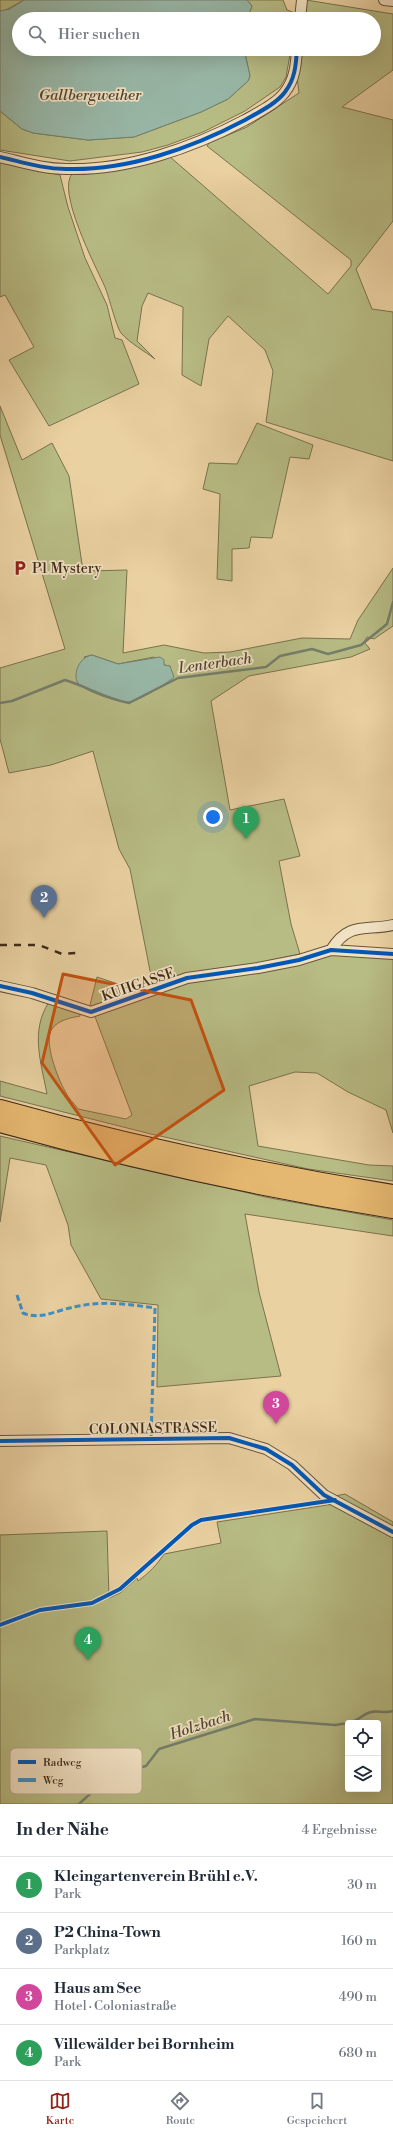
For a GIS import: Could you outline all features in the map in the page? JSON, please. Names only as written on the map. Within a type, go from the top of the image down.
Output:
[{"type":"highway","points":[[0,1109],[151,1147],[297,1177],[393,1194]]},
{"type":"highway","points":[[0,1123],[148,1160],[293,1191],[393,1209]]},
{"type":"street","points":[[301,12],[302,0]]},
{"type":"street","points":[[384,0],[393,2]]},
{"type":"street","points":[[0,157],[50,168],[87,169],[114,165],[164,154],[206,139],[270,106],[284,94],[292,82],[296,56]]},
{"type":"street","points":[[331,950],[343,934],[352,929],[393,925]]},
{"type":"street","points":[[331,950],[393,954]]},
{"type":"street","name":"KUHGASSE","points":[[0,986],[32,993],[91,1012],[187,978],[254,969],[298,960],[331,950]]},
{"type":"street","name":"COLONIASTRASSE","points":[[0,1441],[229,1438],[266,1449],[292,1465],[324,1495],[393,1532]]},
{"type":"highlighted area","points":[[63,974],[191,1000],[224,1090],[115,1165],[42,1063]]},
{"type":"green space","points":[[0,0],[24,0],[2,12],[0,11]]},
{"type":"green space","points":[[247,0],[283,0],[287,10],[292,12],[250,12],[252,6]]},
{"type":"green space","points":[[306,0],[381,12],[305,12]]},
{"type":"green space","points":[[381,12],[393,14],[393,70],[342,107],[393,120],[393,221],[356,269],[372,309],[393,312],[393,461],[266,422],[273,371],[265,350],[228,316],[209,339],[201,386],[182,375],[183,307],[148,293],[142,306],[137,341],[155,359],[137,347],[121,333],[119,329],[105,287],[79,228],[69,195],[69,182],[73,173],[169,156],[328,294],[351,266],[351,260],[207,146],[209,143],[247,127],[299,93],[297,76],[300,56],[381,56]]},
{"type":"green space","points":[[246,56],[290,56],[286,77],[280,87],[245,111],[203,132],[168,145],[142,152],[70,161],[0,150],[0,111],[22,129],[33,133],[88,140],[134,137],[201,112],[228,99],[248,81],[250,76]]},
{"type":"green space","points":[[0,162],[60,175],[68,207],[85,258],[107,305],[115,338],[122,340],[139,384],[49,426],[9,360],[34,347],[5,295],[0,297]]},
{"type":"green space","points":[[0,406],[22,460],[52,443],[69,476],[82,564],[89,571],[127,570],[123,653],[164,645],[204,653],[230,652],[302,638],[350,639],[358,620],[393,568],[393,626],[374,639],[367,637],[364,642],[370,649],[351,657],[249,676],[211,701],[230,810],[284,799],[300,856],[279,861],[291,924],[300,954],[153,986],[130,869],[119,849],[93,751],[51,765],[9,773],[0,739],[0,668],[65,649],[0,435]],"holes":[[[92,655],[118,664],[154,657],[164,665],[170,666],[171,672],[129,703],[84,657]]]},
{"type":"green space","points":[[257,423],[313,445],[309,459],[290,457],[272,538],[251,537],[249,548],[232,549],[232,581],[217,579],[220,494],[203,489],[209,463],[237,464]]},
{"type":"green space","points":[[332,953],[393,957],[393,1133],[386,1110],[348,1092],[317,1073],[295,1072],[249,1086],[258,1146],[369,1165],[393,1166],[393,1181],[308,1169],[151,1134],[0,1096],[0,1081],[47,1094],[40,1058],[38,1035],[43,1013],[49,1002],[80,1013],[80,1016],[58,1023],[52,1029],[50,1035],[49,1042],[52,1060],[68,1096],[78,1109],[126,1119],[132,1115],[94,1014],[187,982]]},
{"type":"green space","points":[[97,977],[139,991],[89,1009]]},
{"type":"green space","points":[[0,1136],[270,1198],[393,1220],[393,1236],[245,1214],[259,1292],[281,1376],[157,1387],[158,1305],[101,1299],[71,1245],[68,1225],[46,1165],[10,1158],[0,1222]]},
{"type":"green space","points":[[345,1494],[393,1522],[393,1528],[335,1496]]},
{"type":"green space","points":[[334,1504],[393,1535],[393,1804],[0,1804],[0,1535],[107,1531],[109,1598],[120,1593],[137,1578],[138,1581],[142,1578],[156,1565],[164,1554],[221,1543],[217,1522]]},
{"type":"water","name":"Gallbergweiher","points":[[24,0],[247,0],[252,6],[250,12],[12,12],[12,56],[246,56],[250,76],[248,81],[228,99],[201,112],[134,137],[88,140],[33,133],[22,129],[0,111],[0,11],[10,9]]},
{"type":"water","points":[[92,655],[118,664],[160,657],[164,660],[164,665],[170,666],[174,677],[159,688],[139,699],[129,702],[118,701],[102,696],[78,683],[76,672],[79,664],[85,658]]},
{"type":"waterway","name":"Lenterbach","points":[[0,703],[12,701],[65,680],[129,703],[178,678],[266,667],[280,656],[312,649],[328,654],[361,645],[387,624],[393,602]]},
{"type":"waterway","name":"Holzbach","points":[[356,1720],[371,1712],[393,1711]]},
{"type":"waterway","name":"Holzbach","points":[[142,1767],[146,1766],[159,1749],[255,1719],[335,1725],[345,1723]]},
{"type":"waterway","name":"Holzbach","points":[[79,1804],[90,1794]]},
{"type":"railway","points":[[0,945],[39,945],[62,954],[76,953]]},
{"type":"marked path","points":[[17,1295],[23,1313],[33,1316],[86,1305],[108,1303],[155,1308],[151,1438]]},
{"type":"cycle path","points":[[0,157],[49,168],[89,169],[135,162],[158,156],[203,140],[267,108],[285,92],[291,82],[296,56]]},
{"type":"cycle path","points":[[0,986],[32,993],[91,1012],[187,978],[258,968],[299,960],[331,950],[393,954]]},
{"type":"cycle path","points":[[0,1441],[229,1438],[266,1449],[292,1465],[324,1495],[393,1532]]},
{"type":"cycle path","points":[[0,1625],[40,1610],[92,1603],[120,1589],[192,1525],[201,1520],[335,1500]]},
{"type":"place","name":"P1 Mystery","points":[[20,568]]},
{"type":"place","name":"Kleingartenverein Brühl e.V.","points":[[246,839]]},
{"type":"place","name":"P2 China-Town","points":[[44,918]]},
{"type":"place","name":"Haus am See","points":[[276,1424]]},
{"type":"place","name":"Villewälder bei Bornheim","points":[[88,1660]]}]
